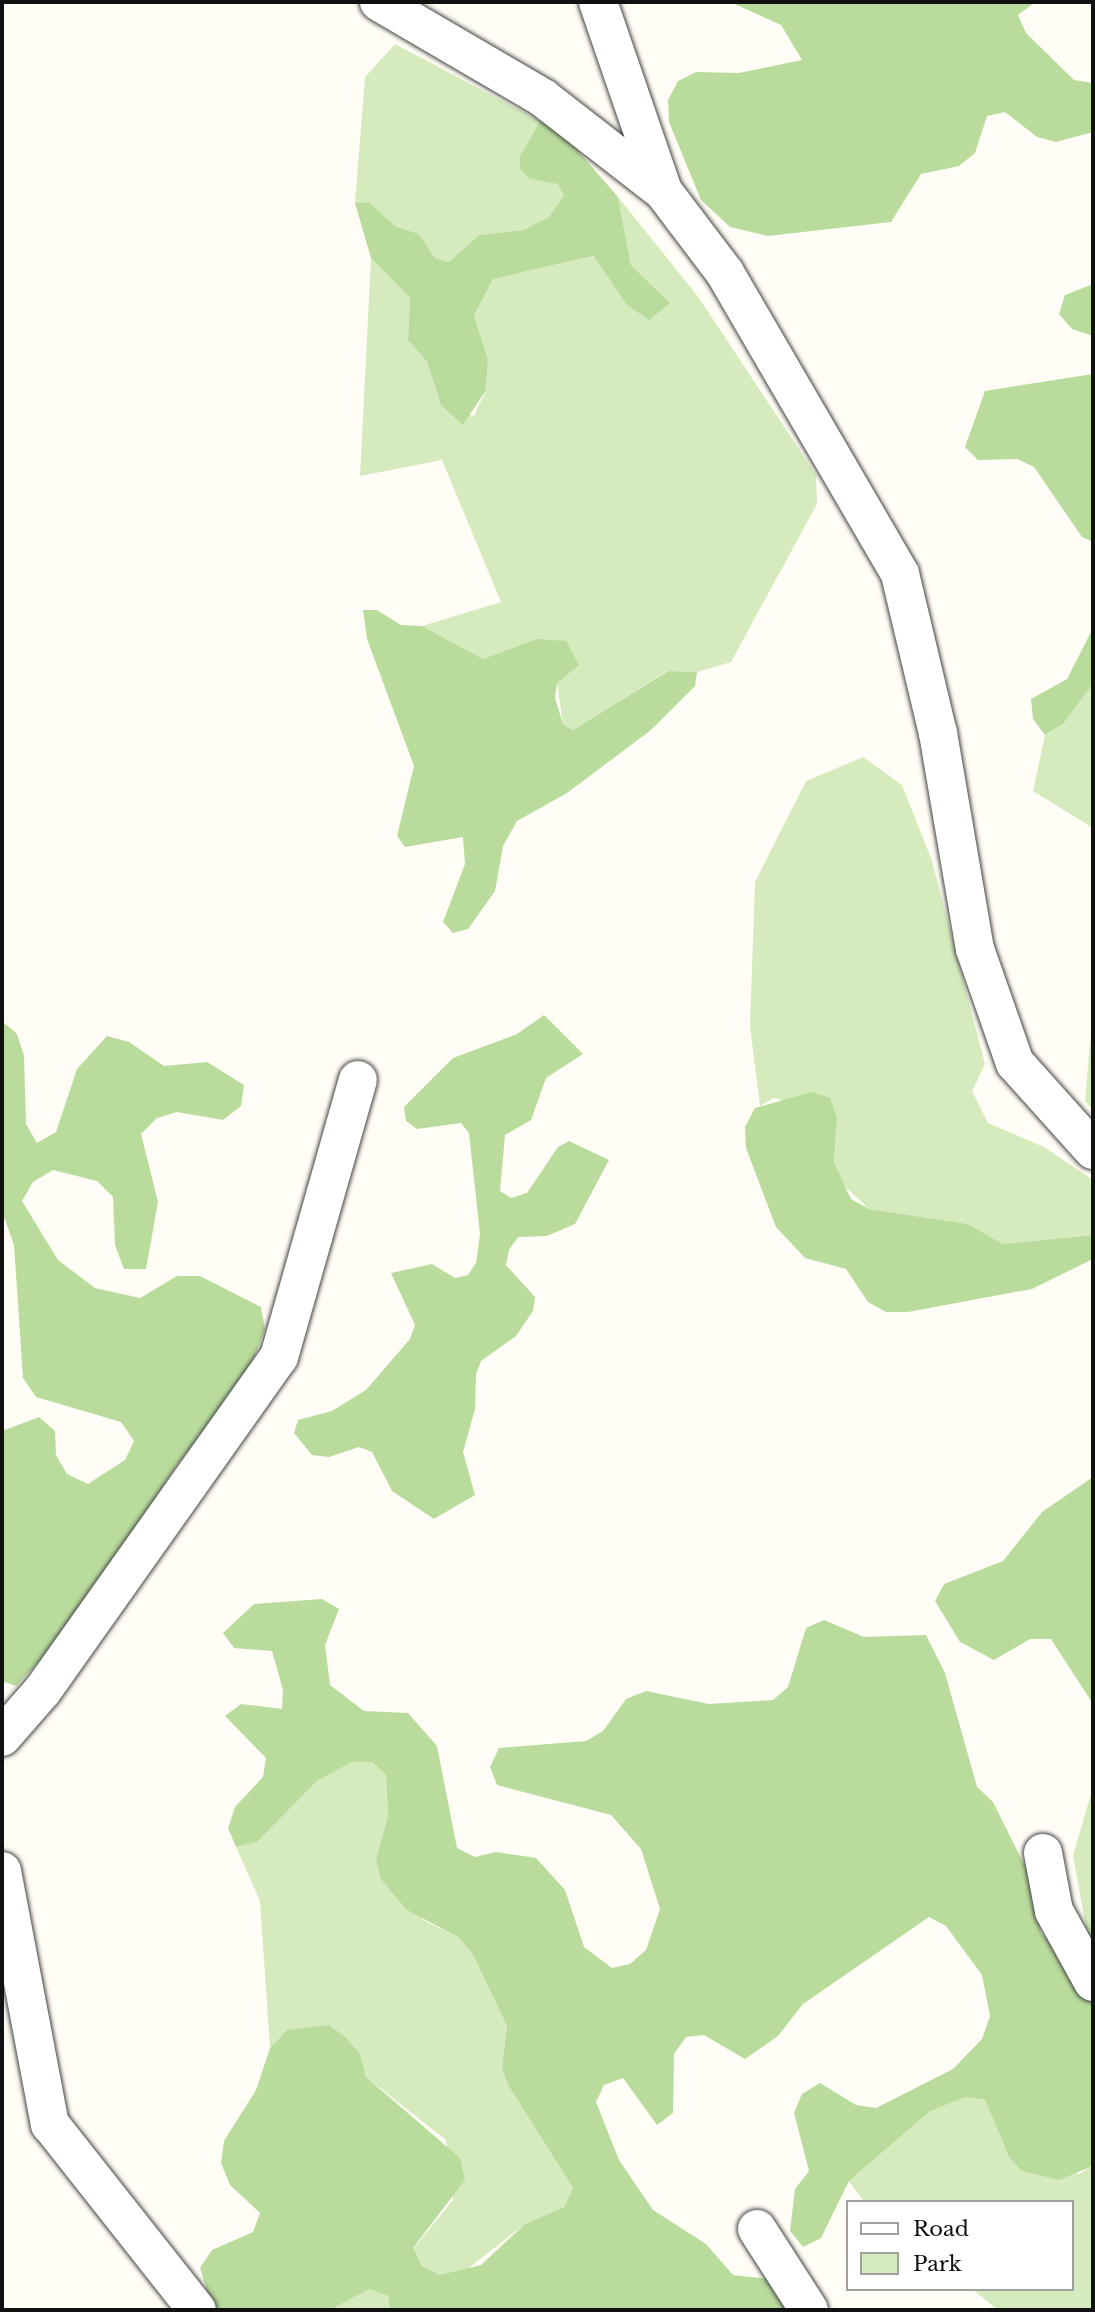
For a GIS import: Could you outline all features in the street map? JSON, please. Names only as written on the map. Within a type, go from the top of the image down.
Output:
[{"type":"street","points":[[379,2],[543,99],[663,191],[725,273],[900,574],[938,733],[975,949],[1015,1063],[1093,1150]]},
{"type":"street","points":[[598,2],[663,191]]},
{"type":"street","points":[[2,1737],[43,1690],[279,1357],[358,1080]]},
{"type":"street","points":[[1043,1853],[1054,1911],[1093,1982]]},
{"type":"street","points":[[2,1871],[50,2124],[197,2310]]},
{"type":"street","points":[[757,2229],[809,2310]]},
{"type":"green space","points":[[730,2],[1035,2],[1018,15],[1026,33],[1074,80],[1093,83],[1093,132],[1056,142],[1037,137],[1005,112],[987,116],[975,153],[959,166],[921,174],[891,222],[768,236],[730,227],[701,200],[669,122],[668,100],[678,81],[696,72],[739,73],[802,60],[781,25]]},
{"type":"green space","points":[[395,44],[540,121],[520,156],[530,179],[558,183],[564,195],[549,217],[523,230],[479,235],[449,262],[435,258],[419,234],[395,226],[369,202],[355,203],[365,77]]},
{"type":"green space","points":[[540,121],[560,130],[618,197],[631,265],[670,303],[649,320],[626,304],[594,256],[493,279],[474,316],[488,359],[486,390],[463,425],[441,405],[427,362],[408,340],[410,298],[371,258],[355,203],[369,202],[395,226],[419,234],[435,258],[449,262],[479,235],[523,230],[549,217],[564,195],[558,184],[530,179],[520,169],[520,156]]},
{"type":"green space","points":[[618,197],[699,298],[816,475],[817,504],[731,662],[697,672],[667,671],[573,730],[563,724],[557,683],[536,639],[483,659],[422,626],[501,602],[442,460],[360,476],[371,258],[410,298],[408,340],[427,362],[441,405],[474,416],[486,390],[488,359],[474,316],[493,279],[595,256],[626,304],[670,303],[631,265]]},
{"type":"green space","points":[[1093,284],[1093,336],[1072,329],[1059,314],[1065,295]]},
{"type":"green space","points":[[1093,374],[1093,542],[1082,537],[1034,467],[1017,459],[978,460],[965,447],[985,391]]},
{"type":"green space","points":[[363,610],[377,610],[401,625],[422,626],[483,659],[536,639],[566,641],[579,665],[557,683],[555,698],[563,724],[573,730],[668,671],[697,672],[695,686],[651,730],[567,793],[517,821],[503,846],[495,891],[468,929],[453,933],[443,922],[465,864],[463,837],[405,847],[397,836],[414,766],[367,639]]},
{"type":"green space","points":[[1093,628],[1093,684],[1063,724],[1045,735],[1033,719],[1031,699],[1067,679]]},
{"type":"green space","points":[[1093,684],[1093,828],[1033,791],[1045,735],[1063,724]]},
{"type":"green space","points":[[863,757],[902,785],[932,861],[985,1064],[972,1091],[988,1123],[1044,1147],[1093,1180],[1093,1235],[1003,1244],[968,1224],[869,1209],[840,1182],[834,1163],[837,1118],[774,1098],[760,1106],[750,1026],[755,882],[806,781]]},
{"type":"green space","points":[[1093,1010],[1093,1110],[1085,1101]]},
{"type":"green space","points":[[544,1015],[583,1054],[546,1078],[531,1120],[505,1135],[500,1191],[511,1198],[527,1193],[558,1147],[569,1141],[609,1160],[575,1224],[547,1236],[518,1237],[509,1250],[506,1265],[535,1297],[533,1311],[516,1336],[481,1361],[476,1374],[475,1409],[463,1452],[475,1495],[434,1519],[392,1491],[372,1452],[359,1447],[329,1457],[312,1455],[294,1433],[298,1420],[332,1411],[366,1390],[410,1339],[415,1325],[391,1273],[432,1264],[455,1278],[468,1275],[476,1263],[480,1234],[469,1133],[461,1123],[417,1129],[406,1121],[404,1107],[453,1058],[517,1034]]},
{"type":"green space","points":[[2,1021],[17,1034],[24,1056],[26,1124],[37,1143],[56,1132],[77,1069],[107,1036],[129,1042],[164,1066],[207,1062],[244,1085],[241,1106],[223,1120],[177,1112],[157,1118],[141,1134],[158,1202],[146,1269],[124,1269],[115,1245],[113,1197],[97,1181],[53,1170],[33,1182],[22,1201],[58,1260],[95,1288],[140,1298],[177,1276],[200,1276],[261,1307],[265,1329],[248,1374],[174,1469],[83,1614],[16,1686],[2,1681],[2,1431],[39,1417],[55,1431],[56,1455],[67,1474],[88,1484],[125,1460],[134,1441],[121,1422],[36,1397],[23,1378],[14,1245],[2,1211]]},
{"type":"green space","points":[[812,1092],[830,1098],[837,1118],[834,1163],[851,1199],[869,1209],[968,1224],[1003,1244],[1093,1235],[1093,1259],[1032,1289],[908,1312],[886,1312],[868,1302],[846,1269],[805,1258],[776,1227],[746,1148],[745,1127],[755,1108]]},
{"type":"green space","points":[[1093,1477],[1093,1704],[1051,1639],[1030,1639],[994,1660],[960,1642],[935,1601],[944,1584],[1003,1561],[1042,1512]]},
{"type":"green space","points":[[322,1599],[339,1609],[325,1645],[330,1685],[364,1711],[408,1713],[437,1746],[457,1848],[475,1857],[496,1852],[536,1858],[565,1890],[584,1947],[612,1968],[630,1964],[646,1950],[660,1909],[641,1849],[611,1815],[497,1785],[490,1767],[499,1748],[586,1741],[603,1731],[626,1699],[646,1691],[709,1704],[773,1700],[788,1687],[806,1628],[824,1620],[864,1637],[926,1635],[945,1673],[977,1787],[993,1802],[1027,1870],[1041,1933],[1055,1948],[1093,1952],[1093,2166],[1059,2180],[1022,2171],[1009,2157],[985,2100],[965,2097],[929,2112],[849,2181],[821,2238],[803,2247],[790,2231],[795,2189],[809,2171],[794,2113],[802,2094],[820,2083],[856,2105],[876,2108],[953,2069],[982,2039],[990,2016],[982,1975],[946,1926],[929,1917],[803,2004],[778,2036],[745,2059],[704,2035],[686,2037],[674,2054],[673,2113],[657,2125],[623,2078],[604,2085],[596,2102],[619,2160],[653,2210],[706,2244],[733,2275],[777,2280],[790,2295],[784,2310],[390,2310],[388,2296],[369,2289],[330,2310],[213,2310],[200,2268],[212,2250],[253,2232],[260,2213],[230,2185],[221,2163],[224,2141],[256,2090],[270,2048],[287,2030],[329,2025],[345,2037],[360,2054],[366,2077],[460,2158],[465,2180],[413,2248],[422,2266],[440,2275],[481,2265],[525,2224],[564,2207],[573,2188],[508,2085],[502,2068],[507,2026],[472,1953],[458,1937],[407,1910],[381,1879],[376,1859],[388,1816],[386,1775],[372,1762],[352,1762],[317,1781],[257,1842],[236,1847],[228,1828],[235,1807],[263,1777],[266,1758],[225,1716],[241,1704],[282,1709],[283,1690],[272,1651],[234,1648],[223,1633],[254,1604]]},
{"type":"green space","points":[[352,1762],[372,1762],[386,1775],[388,1816],[376,1859],[423,1920],[458,1937],[472,1953],[507,2026],[502,2068],[508,2085],[573,2188],[564,2207],[525,2224],[461,2274],[440,2275],[422,2266],[413,2249],[453,2200],[446,2140],[366,2077],[360,2054],[287,2030],[270,2048],[260,1901],[236,1847],[257,1842],[317,1781]]},
{"type":"green space","points":[[1093,1787],[1093,1952],[1091,1954],[1073,1856]]},
{"type":"green space","points":[[965,2097],[985,2100],[1009,2157],[1079,2174],[1093,2166],[1093,2310],[998,2310],[974,2291],[1074,2291],[1074,2200],[863,2200],[849,2181],[929,2112]]},
{"type":"green space","points":[[369,2289],[388,2296],[390,2310],[330,2310]]}]
